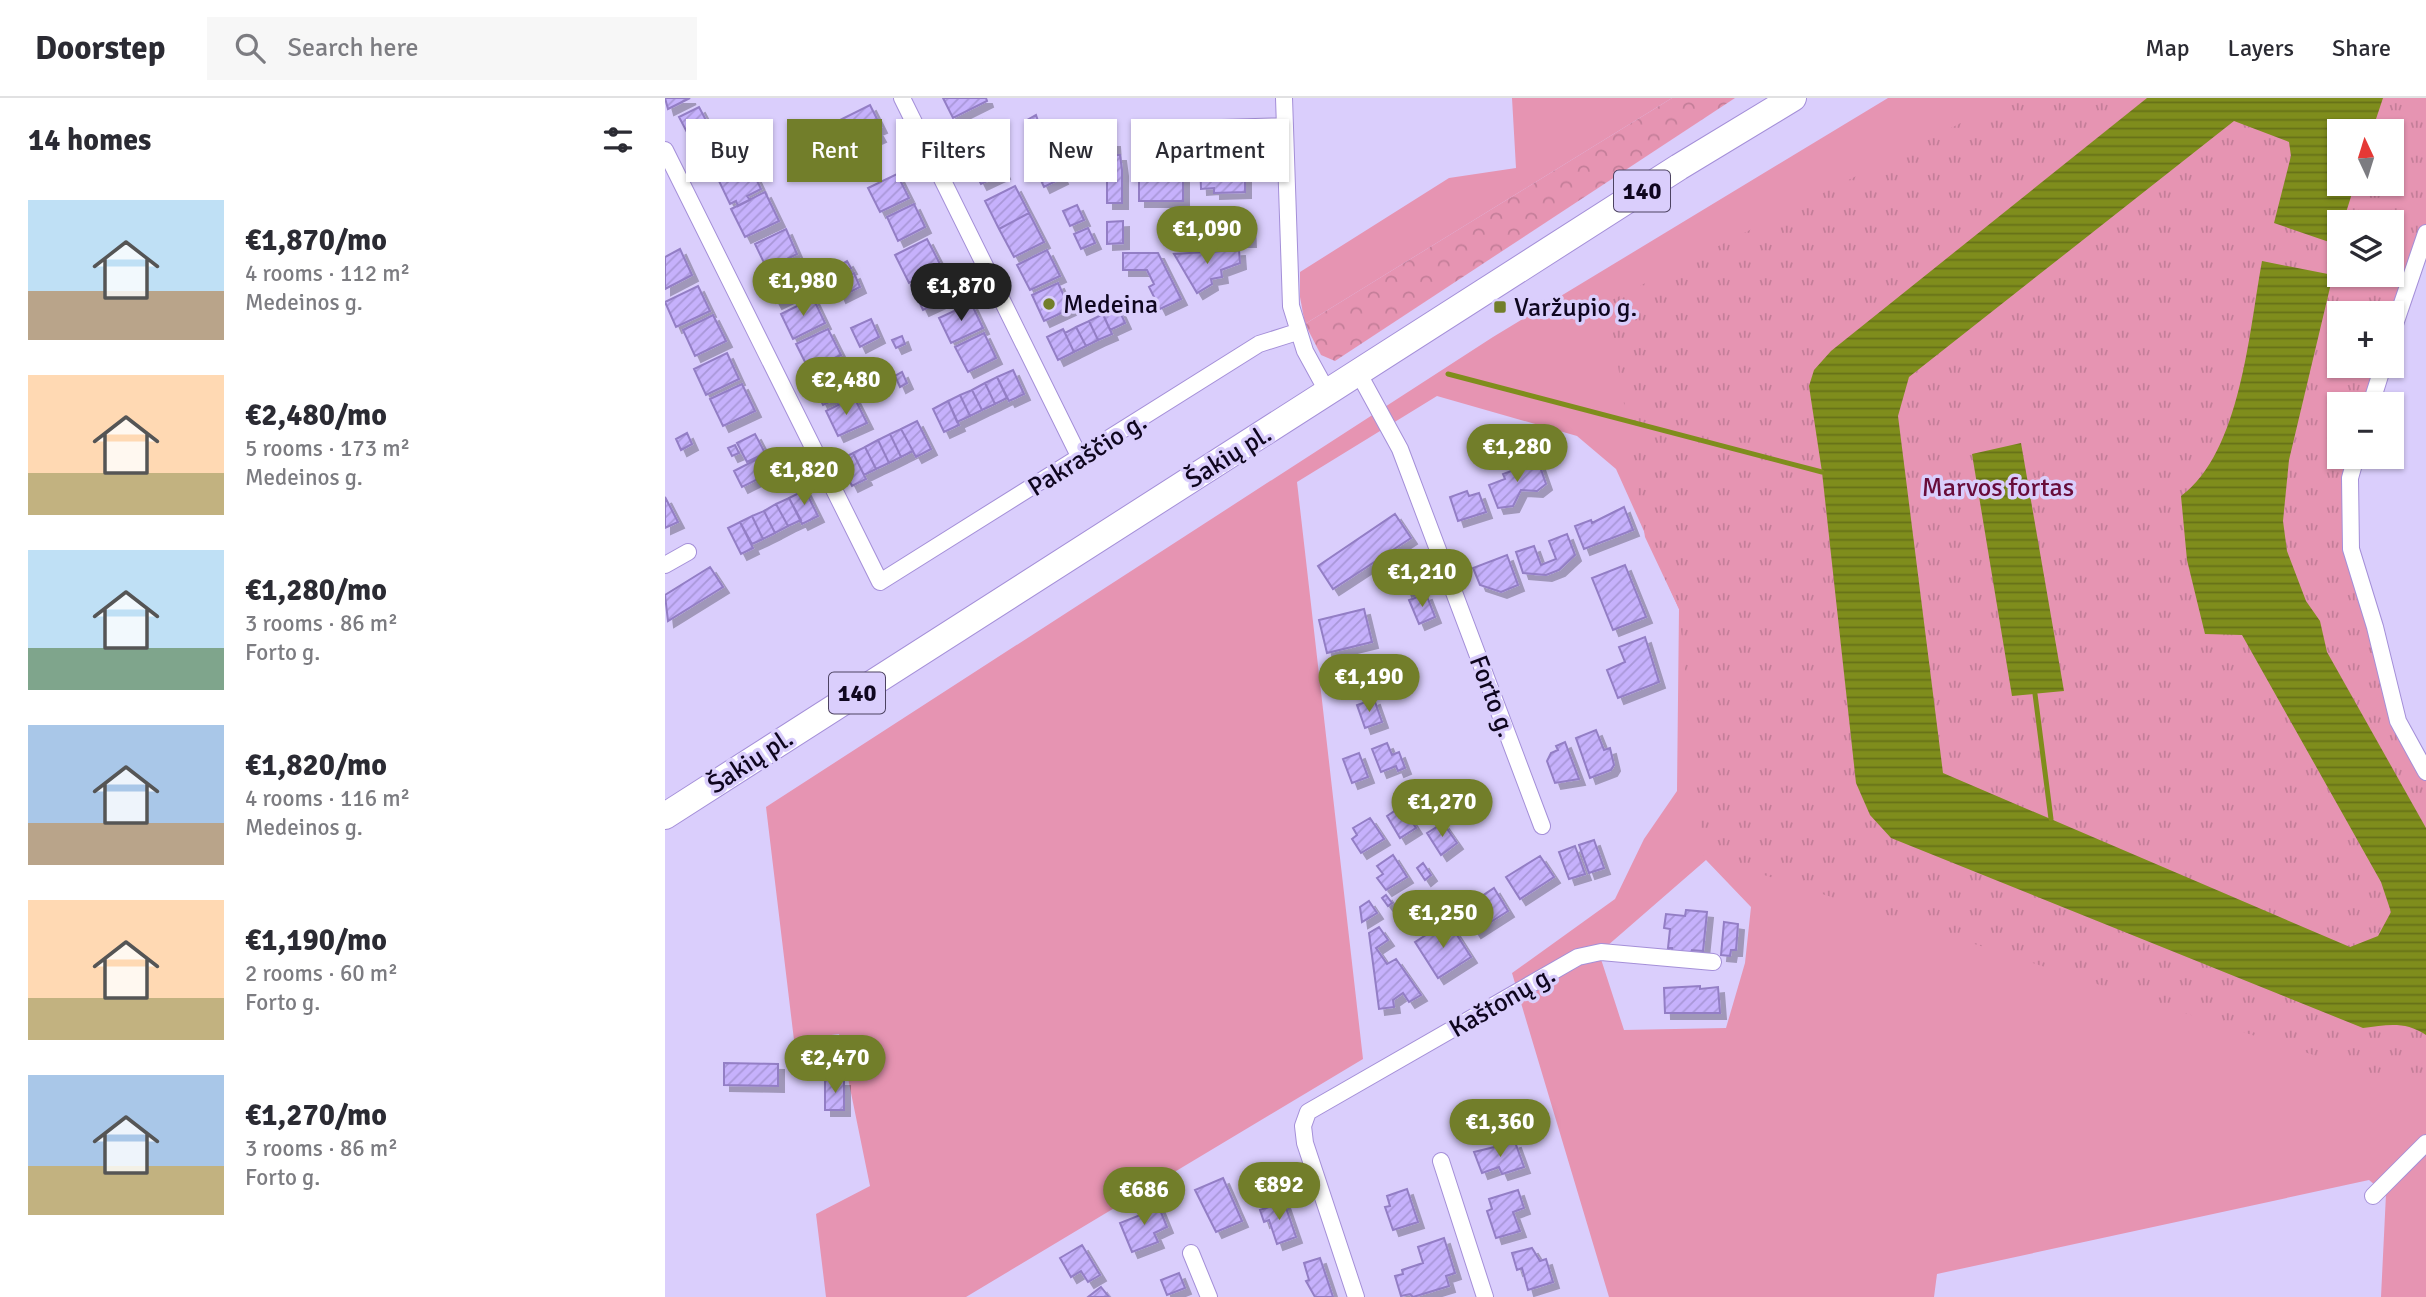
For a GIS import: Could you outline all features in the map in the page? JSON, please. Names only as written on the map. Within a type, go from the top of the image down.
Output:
[{"type":"main road","name":"Šakių pl.","points":[[665,816],[1679,167],[1793,98]]},
{"type":"street","points":[[902,98],[1080,458]]},
{"type":"street","points":[[1284,98],[1285,119]]},
{"type":"street","name":"Pakraščio g.","points":[[665,149],[880,582],[1259,344],[1297,332]]},
{"type":"street","points":[[1287,182],[1291,306],[1297,332],[1308,358],[1328,393]]},
{"type":"street","points":[[2403,301],[2426,233]]},
{"type":"street","name":"Forto g.","points":[[1359,374],[1400,449],[1542,826]]},
{"type":"street","points":[[2353,469],[2350,478],[2351,550],[2375,627],[2398,721],[2426,772]]},
{"type":"street","points":[[665,565],[688,552]]},
{"type":"street","name":"Kaštonų g.","points":[[1356,1297],[1305,1143],[1303,1126],[1308,1112],[1578,957],[1601,952],[1713,962]]},
{"type":"street","points":[[2373,1196],[2426,1143]]},
{"type":"street","points":[[1441,1161],[1485,1297]]},
{"type":"street","points":[[1191,1253],[1209,1297]]},
{"type":"green space","points":[[1512,98],[1672,98],[1305,324],[1300,297],[1300,272],[1449,178],[1516,168]]},
{"type":"green space","points":[[1672,98],[1735,98],[1335,361],[1321,355],[1305,324]]},
{"type":"green space","points":[[1888,98],[2147,98],[2426,1035],[2426,1297],[2381,1297],[2386,1194],[2369,1180],[1937,1274],[1934,1297],[1609,1297],[1512,973],[1615,899],[1644,839],[1677,791],[1679,609],[1616,469],[1577,436],[1437,396],[1297,482],[1363,1059],[966,1297],[826,1297],[816,1214],[870,1186],[839,1034],[794,1040],[766,807],[1493,337]],"holes":[[[1706,860],[1751,907],[1745,963],[1726,1028],[1624,1030],[1599,953]]]},
{"type":"green space","name":"Marvos fortas","points":[[2010,98],[2426,98],[2426,238],[2404,307],[2404,301],[2327,301],[2327,378],[2381,378],[2377,392],[2327,392],[2327,469],[2356,469],[2351,549],[2398,721],[2426,773],[2426,1092],[1703,855],[1679,609],[1645,537],[1608,302]]},
{"type":"shaded area","points":[[2147,98],[2383,98],[2376,119],[2327,119],[2327,196],[2351,196],[2347,210],[2327,210],[2327,241],[2274,223],[2291,156],[2289,142],[2234,121],[1909,377],[1898,416],[1943,773],[2350,947],[2378,936],[2391,912],[2381,882],[2242,635],[2205,634],[2187,560],[2181,496],[2201,476],[2217,451],[2230,421],[2246,355],[2262,261],[2327,274],[2327,287],[2330,287],[2289,460],[2283,521],[2287,551],[2306,601],[2320,621],[2327,652],[2426,828],[2426,1035],[2403,1026],[2363,1028],[1891,838],[1870,815],[1856,783],[1822,472],[1809,386],[1814,370],[1831,351]]},
{"type":"shaded area","points":[[2021,443],[2064,691],[2012,696],[1972,454]]},
{"type":"building","points":[[665,98],[690,98],[668,109]]},
{"type":"building","points":[[943,98],[986,98],[987,101],[953,118]]},
{"type":"building","points":[[870,105],[877,119],[842,119]]},
{"type":"building","points":[[699,107],[705,119],[686,119],[686,130],[679,117]]},
{"type":"building","points":[[1117,155],[1120,155],[1122,203],[1107,203],[1107,182],[1117,182]]},
{"type":"building","points":[[896,174],[896,182],[901,182],[909,198],[880,212],[868,188]]},
{"type":"building","points":[[719,182],[758,182],[761,189],[747,196],[750,200],[738,206],[736,201],[730,204]]},
{"type":"building","points":[[1042,182],[1054,182],[1044,187]]},
{"type":"building","points":[[1139,182],[1183,182],[1183,201],[1139,201]]},
{"type":"building","points":[[1201,182],[1245,182],[1245,192],[1214,193],[1214,188],[1201,189]]},
{"type":"building","points":[[1015,186],[1029,213],[999,229],[985,201]]},
{"type":"building","points":[[765,192],[779,221],[745,237],[731,209]]},
{"type":"building","points":[[914,204],[925,227],[898,241],[887,217]]},
{"type":"building","points":[[1077,205],[1084,220],[1070,226],[1063,211]]},
{"type":"building","points":[[1029,213],[1044,242],[1014,257],[999,229]]},
{"type":"building","points":[[1123,221],[1123,243],[1107,244],[1107,222]]},
{"type":"building","points":[[1249,221],[1250,241],[1226,241],[1226,222]]},
{"type":"building","points":[[1188,224],[1189,236],[1168,237],[1167,225]]},
{"type":"building","points":[[1088,228],[1095,243],[1081,249],[1074,234]]},
{"type":"building","points":[[786,229],[797,254],[767,269],[755,244]]},
{"type":"building","points":[[927,239],[941,266],[909,283],[895,255]]},
{"type":"building","points":[[680,249],[692,275],[665,289],[665,257]]},
{"type":"building","points":[[1047,250],[1060,276],[1030,290],[1017,265]]},
{"type":"building","points":[[1239,250],[1240,263],[1221,270],[1222,277],[1211,279],[1212,284],[1197,293],[1174,254]]},
{"type":"building","points":[[1123,253],[1158,253],[1181,299],[1160,309],[1149,287],[1154,284],[1147,270],[1123,270]]},
{"type":"building","points":[[800,259],[813,285],[776,303],[763,278]]},
{"type":"building","points":[[847,261],[851,268],[835,277],[831,270]]},
{"type":"building","points":[[943,270],[955,295],[923,310],[911,285]]},
{"type":"building","points":[[854,273],[860,287],[840,297],[834,283]]},
{"type":"building","points":[[1058,283],[1070,309],[1044,321],[1032,295]]},
{"type":"building","points":[[698,286],[710,311],[676,327],[665,302]]},
{"type":"building","points":[[813,298],[825,323],[793,339],[781,314]]},
{"type":"building","points":[[1115,301],[1125,323],[1110,330],[1100,308]]},
{"type":"building","points":[[971,303],[983,328],[951,343],[939,318]]},
{"type":"building","points":[[1103,314],[1112,334],[1098,340],[1089,321]]},
{"type":"building","points":[[713,315],[726,341],[695,356],[683,330]]},
{"type":"building","points":[[871,319],[879,337],[860,347],[851,328]]},
{"type":"building","points":[[1089,321],[1098,340],[1086,346],[1076,327]]},
{"type":"building","points":[[1076,327],[1086,346],[1074,352],[1065,333]]},
{"type":"building","points":[[828,329],[841,355],[809,370],[796,344]]},
{"type":"building","points":[[1063,329],[1074,352],[1058,360],[1047,337]]},
{"type":"building","points":[[984,333],[996,358],[968,372],[955,347]]},
{"type":"building","points":[[902,336],[905,344],[896,348],[892,340]]},
{"type":"building","points":[[727,353],[739,379],[706,395],[694,369]]},
{"type":"building","points":[[843,364],[855,390],[823,405],[811,379]]},
{"type":"building","points":[[1013,370],[1024,394],[1009,401],[997,377]]},
{"type":"building","points":[[902,372],[907,383],[900,387],[895,376]]},
{"type":"building","points":[[997,377],[1007,398],[995,404],[985,383]]},
{"type":"building","points":[[985,383],[995,404],[982,410],[972,390]]},
{"type":"building","points":[[742,384],[755,411],[723,426],[710,399]]},
{"type":"building","points":[[972,390],[982,410],[970,416],[960,395]]},
{"type":"building","points":[[960,395],[970,416],[957,422],[948,401]]},
{"type":"building","points":[[854,397],[867,423],[838,436],[826,411]]},
{"type":"building","points":[[948,401],[959,425],[944,432],[933,409]]},
{"type":"building","points":[[917,421],[931,449],[916,457],[901,429]]},
{"type":"building","points":[[901,429],[913,451],[901,457],[890,434]]},
{"type":"building","points":[[687,433],[692,444],[681,450],[676,439]]},
{"type":"building","points":[[755,434],[765,453],[747,462],[737,443]]},
{"type":"building","points":[[890,434],[901,457],[889,463],[878,440]]},
{"type":"building","points":[[878,440],[889,463],[876,469],[865,447]]},
{"type":"building","points":[[735,445],[739,453],[732,456],[728,448]]},
{"type":"building","points":[[865,447],[876,469],[864,475],[853,453]]},
{"type":"building","points":[[777,449],[786,465],[742,487],[734,471]]},
{"type":"building","points":[[853,453],[866,479],[852,486],[839,460]]},
{"type":"building","points":[[1538,461],[1546,484],[1537,491],[1521,490],[1513,506],[1498,508],[1489,485],[1505,479],[1503,474]]},
{"type":"building","points":[[805,490],[818,516],[802,524],[789,498]]},
{"type":"building","points":[[1467,491],[1469,496],[1479,493],[1486,512],[1458,521],[1450,497]]},
{"type":"building","points":[[665,497],[678,522],[665,528]]},
{"type":"building","points":[[789,498],[801,520],[788,526],[776,504]]},
{"type":"building","points":[[776,504],[788,526],[775,533],[764,511]]},
{"type":"building","points":[[1624,507],[1633,530],[1584,549],[1575,526],[1591,520],[1592,523]]},
{"type":"building","points":[[764,511],[775,533],[763,539],[752,516]]},
{"type":"building","points":[[1395,514],[1411,538],[1333,589],[1318,566]]},
{"type":"building","points":[[752,516],[763,539],[752,544],[740,522]]},
{"type":"building","points":[[740,522],[753,548],[741,554],[728,528]]},
{"type":"building","points":[[1567,534],[1575,555],[1559,570],[1546,575],[1523,573],[1516,552],[1534,546],[1541,565],[1556,559],[1549,541]]},
{"type":"building","points":[[1507,555],[1518,585],[1501,592],[1480,585],[1473,568]]},
{"type":"building","points":[[1415,562],[1424,585],[1406,591],[1398,568]]},
{"type":"building","points":[[1625,565],[1646,617],[1613,630],[1592,578]]},
{"type":"building","points":[[710,567],[723,587],[668,621],[665,595]]},
{"type":"building","points":[[1426,594],[1435,617],[1419,624],[1409,600]]},
{"type":"building","points":[[1364,609],[1372,642],[1327,653],[1319,620]]},
{"type":"building","points":[[1645,637],[1659,682],[1618,698],[1607,670],[1625,662],[1619,647]]},
{"type":"building","points":[[1374,657],[1382,680],[1355,690],[1350,675],[1359,672],[1356,664]]},
{"type":"building","points":[[1374,699],[1382,722],[1365,728],[1357,705]]},
{"type":"building","points":[[1596,730],[1604,750],[1610,748],[1614,765],[1611,770],[1590,778],[1576,738]]},
{"type":"building","points":[[1565,742],[1579,779],[1555,783],[1547,761],[1551,753],[1558,750],[1556,746]]},
{"type":"building","points":[[1387,743],[1392,755],[1399,752],[1405,768],[1398,771],[1396,766],[1381,772],[1372,749]]},
{"type":"building","points":[[1359,753],[1368,777],[1352,783],[1343,759]]},
{"type":"building","points":[[1402,806],[1416,828],[1400,838],[1387,816]]},
{"type":"building","points":[[1370,818],[1384,839],[1361,853],[1352,839],[1357,835],[1353,828]]},
{"type":"building","points":[[1443,823],[1457,843],[1441,855],[1427,833]]},
{"type":"building","points":[[1594,840],[1604,868],[1589,873],[1579,845]]},
{"type":"building","points":[[1575,846],[1585,874],[1569,879],[1559,852]]},
{"type":"building","points":[[1393,855],[1407,877],[1386,890],[1377,878],[1383,874],[1377,866]]},
{"type":"building","points":[[1540,856],[1554,877],[1520,899],[1506,877]]},
{"type":"building","points":[[1423,863],[1431,875],[1425,880],[1417,868]]},
{"type":"building","points":[[1494,888],[1508,911],[1475,932],[1461,910]]},
{"type":"building","points":[[1386,895],[1392,903],[1388,906],[1382,898]]},
{"type":"building","points":[[1369,901],[1377,913],[1362,922],[1360,907]]},
{"type":"building","points":[[1686,910],[1707,912],[1703,951],[1692,950],[1691,954],[1672,952],[1672,948],[1668,948],[1670,929],[1664,928],[1666,914],[1685,916]]},
{"type":"building","points":[[1448,921],[1471,957],[1438,978],[1415,942]]},
{"type":"building","points":[[1724,922],[1738,924],[1736,950],[1731,950],[1730,956],[1721,955]]},
{"type":"building","points":[[1379,927],[1388,940],[1376,948],[1387,964],[1396,959],[1421,995],[1409,1002],[1403,993],[1393,1000],[1394,1007],[1379,1009],[1369,933]]},
{"type":"building","points":[[1700,986],[1700,989],[1718,987],[1720,1013],[1665,1013],[1664,988]]},
{"type":"building","points":[[724,1063],[778,1064],[778,1086],[724,1085]]},
{"type":"building","points":[[825,1080],[844,1080],[844,1110],[825,1110]]},
{"type":"building","points":[[1515,1142],[1524,1167],[1502,1174],[1499,1167],[1482,1173],[1474,1152]]},
{"type":"building","points":[[1223,1178],[1242,1221],[1216,1232],[1195,1190]]},
{"type":"building","points":[[1407,1189],[1418,1222],[1393,1230],[1385,1207],[1390,1206],[1387,1196]]},
{"type":"building","points":[[1518,1190],[1524,1208],[1513,1212],[1520,1231],[1496,1238],[1487,1211],[1492,1209],[1489,1199]]},
{"type":"building","points":[[1156,1200],[1167,1227],[1154,1233],[1158,1242],[1132,1252],[1120,1223],[1143,1214],[1139,1206]]},
{"type":"building","points":[[1284,1202],[1296,1237],[1277,1244],[1269,1220],[1264,1222],[1260,1210]]},
{"type":"building","points":[[1444,1238],[1455,1273],[1446,1276],[1449,1286],[1413,1297],[1410,1294],[1401,1296],[1395,1276],[1403,1274],[1402,1270],[1423,1263],[1418,1247]]},
{"type":"building","points":[[1082,1245],[1100,1275],[1088,1282],[1081,1271],[1071,1277],[1060,1258]]},
{"type":"building","points":[[1532,1248],[1540,1261],[1546,1259],[1553,1282],[1528,1290],[1522,1268],[1517,1270],[1512,1253]]},
{"type":"building","points":[[1320,1258],[1333,1297],[1315,1297],[1306,1281],[1309,1280],[1304,1263]]},
{"type":"building","points":[[1179,1273],[1185,1288],[1167,1295],[1161,1280]]},
{"type":"building","points":[[1101,1287],[1109,1297],[1088,1297]]},
{"type":"waterway","points":[[1448,374],[1822,472]]},
{"type":"waterway","points":[[2035,694],[2051,819]]},
{"type":"place","name":"Medeina","points":[[1049,304]]},
{"type":"place","name":"Varžupio g.","points":[[1500,307]]}]
